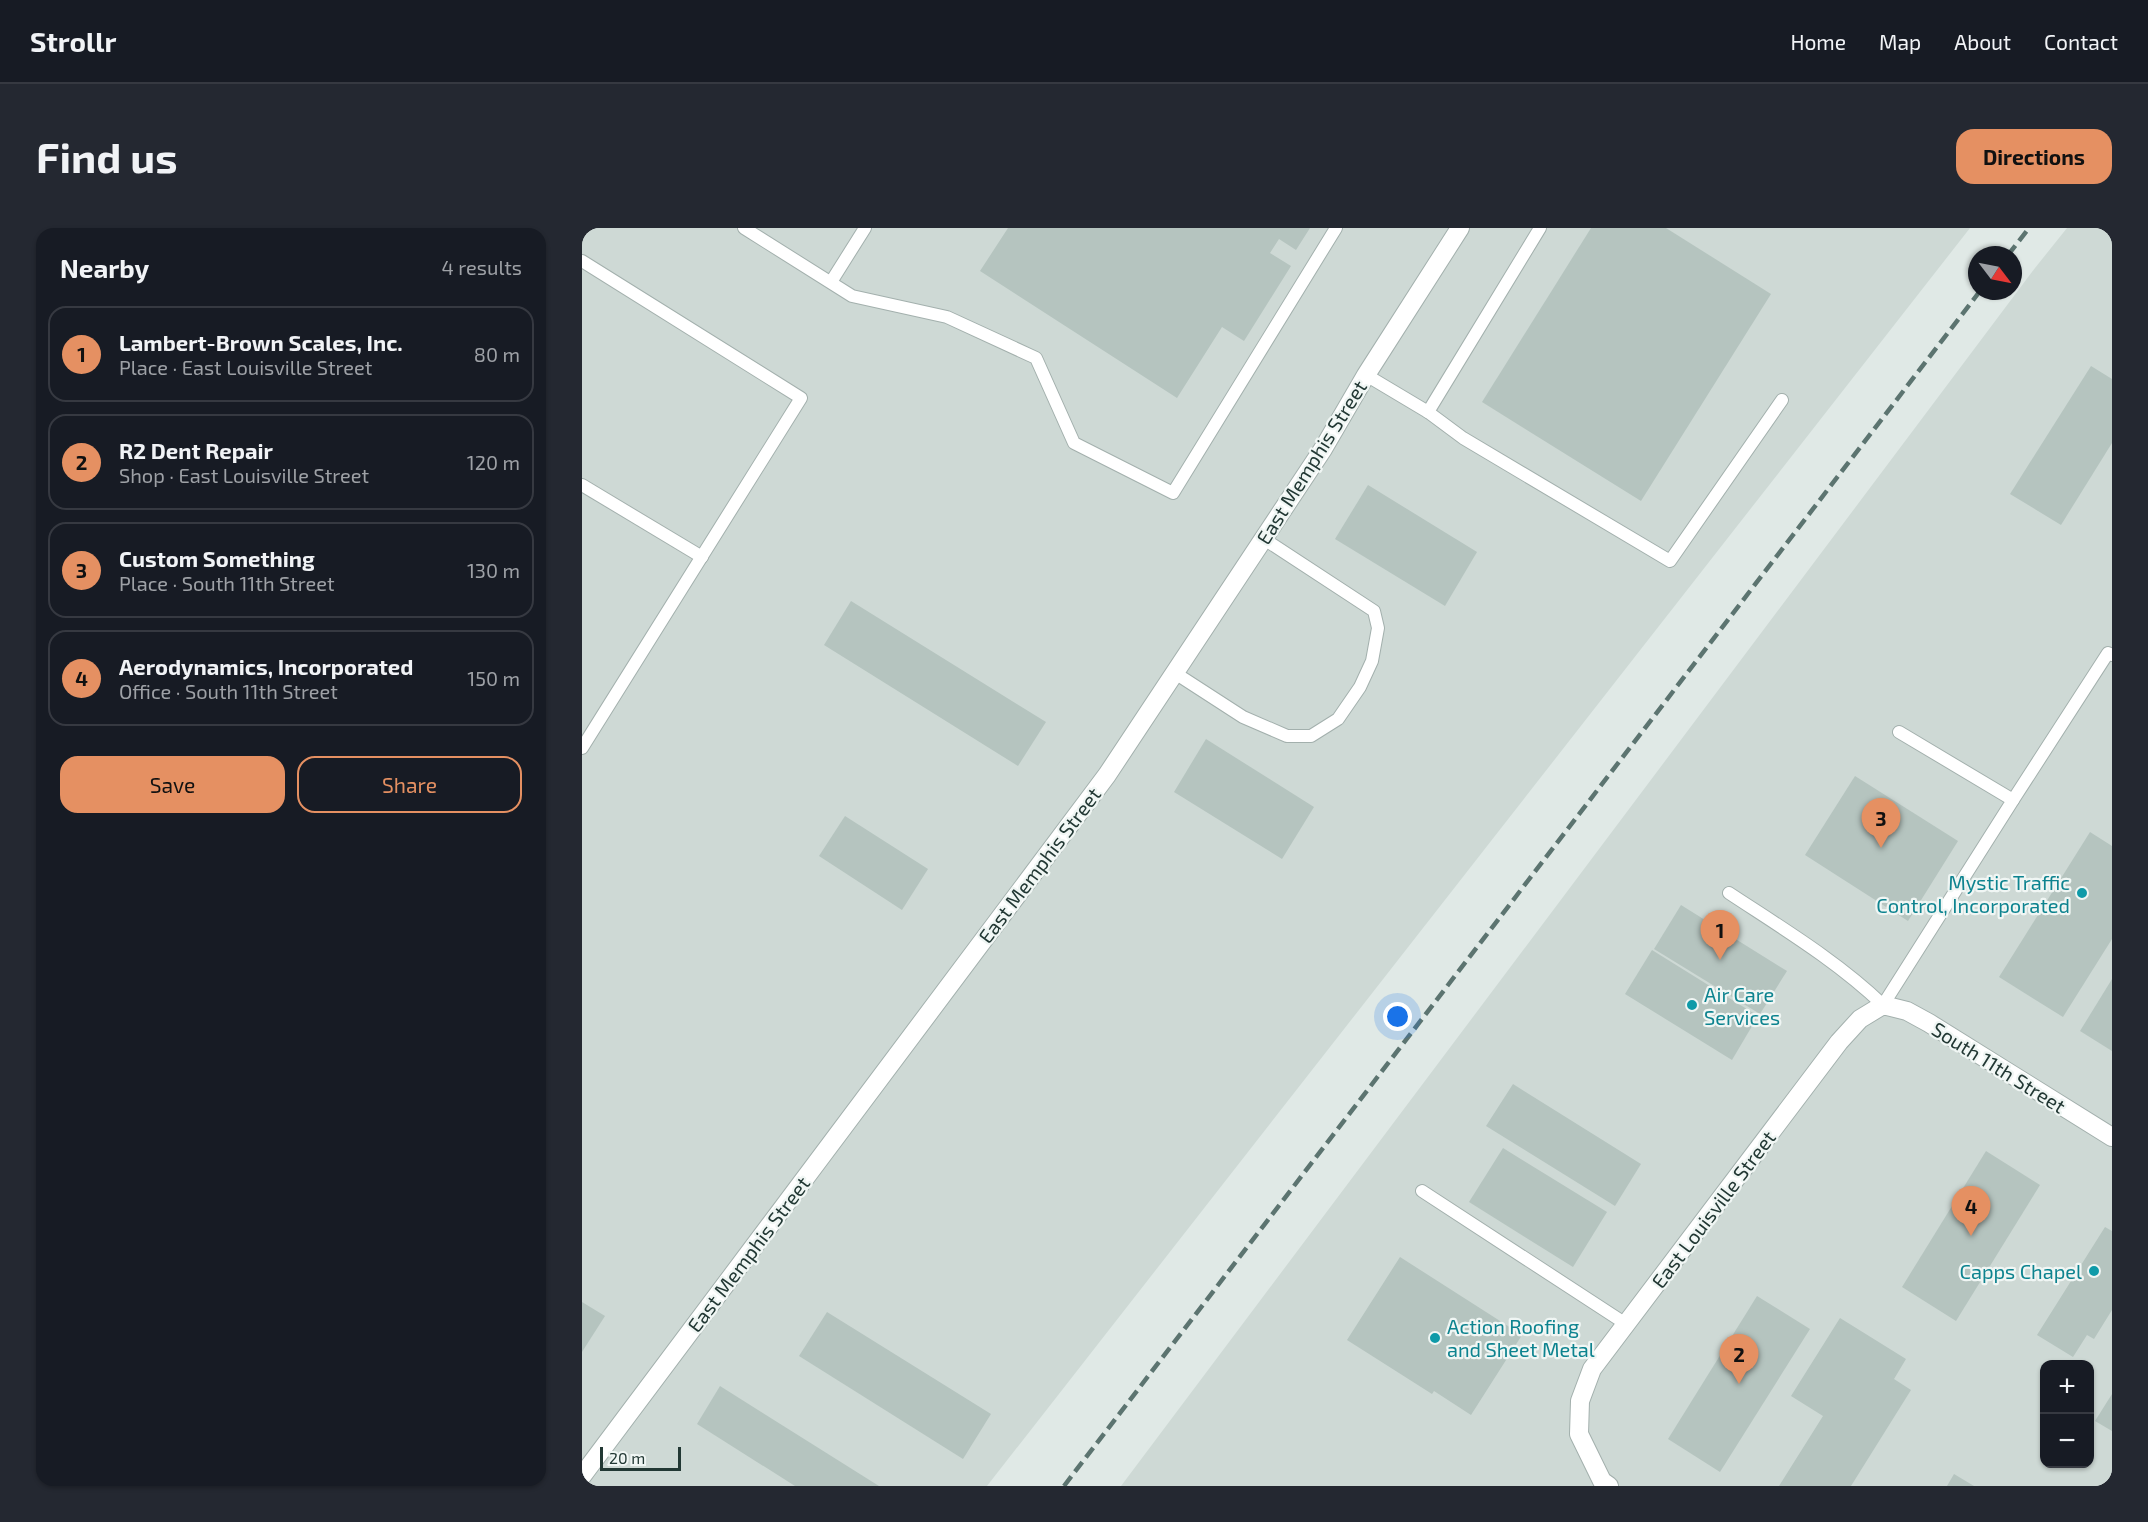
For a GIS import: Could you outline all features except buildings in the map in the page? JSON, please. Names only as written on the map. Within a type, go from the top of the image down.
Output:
[{"type":"street","name":"East Memphis Street","points":[[582,1476],[1107,775],[1323,449],[1366,375],[1460,228]]},
{"type":"street","name":"South 11th Street","points":[[1883,1005],[1907,1011],[1929,1023],[2112,1137]]},
{"type":"street","name":"East Louisville Street","points":[[1609,1486],[1602,1481],[1579,1434],[1580,1401],[1592,1369],[1839,1042],[1860,1019],[1883,1005]]},
{"type":"lane","points":[[744,228],[852,296],[947,317],[1036,358],[1074,443],[1173,493],[1336,228]]},
{"type":"lane","points":[[831,282],[865,228]]},
{"type":"lane","points":[[1428,412],[1540,228]]},
{"type":"lane","points":[[582,261],[801,398],[582,748]]},
{"type":"lane","points":[[1366,375],[1428,412],[1463,438],[1670,561],[1782,400]]},
{"type":"lane","points":[[582,485],[702,556]]},
{"type":"lane","points":[[1175,673],[1243,717],[1287,736],[1311,736],[1338,719],[1360,687],[1372,661],[1378,628],[1374,611],[1264,539]]},
{"type":"lane","points":[[1729,893],[1856,980],[1883,1005],[2108,653],[2112,655]]},
{"type":"lane","points":[[1899,732],[2013,800]]},
{"type":"lane","points":[[1422,1191],[1626,1324]]},
{"type":"shaded area","points":[[582,228],[1970,228],[987,1486],[582,1486]]},
{"type":"shaded area","points":[[2067,228],[2112,228],[2112,1486],[1121,1486],[2011,300],[2022,300],[2022,285]]},
{"type":"railway","points":[[2015,246],[2029,228]]},
{"type":"railway","points":[[1064,1486],[1973,300]]},
{"type":"place","name":"Custom Something","points":[[1881,848]]},
{"type":"place","name":"Mystic Traffic Control, Incorporated","points":[[2082,893]]},
{"type":"place","name":"Lambert-Brown Scales, Inc.","points":[[1720,960]]},
{"type":"place","name":"Air Care Services","points":[[1692,1005]]},
{"type":"place","name":"Aerodynamics, Incorporated","points":[[1971,1236]]},
{"type":"place","name":"Capps Chapel","points":[[2094,1271]]},
{"type":"place","name":"Action Roofing and Sheet Metal","points":[[1435,1338]]},
{"type":"place","name":"R2 Dent Repair","points":[[1739,1384]]}]
